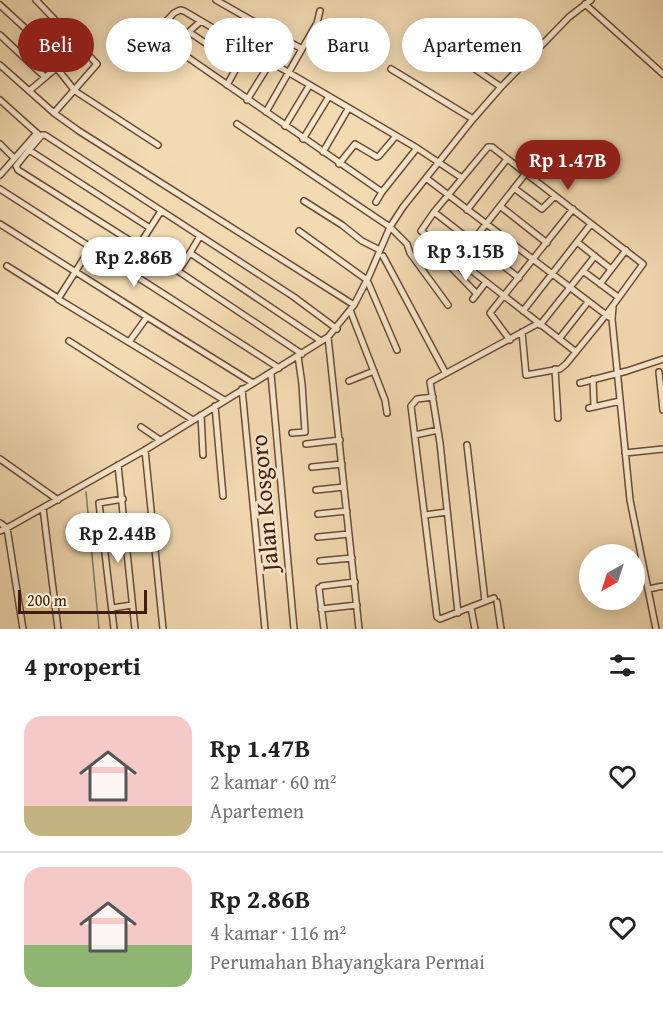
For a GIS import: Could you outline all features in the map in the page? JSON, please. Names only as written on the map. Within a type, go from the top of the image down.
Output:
[{"type":"street","points":[[36,0],[52,18]]},
{"type":"street","points":[[216,0],[302,49]]},
{"type":"street","points":[[0,531],[145,450],[328,337],[352,308],[381,253],[390,227],[426,178],[501,87],[568,17],[591,0]]},
{"type":"street","points":[[585,4],[660,72],[663,64]]},
{"type":"street","points":[[0,5],[18,22]]},
{"type":"street","points":[[169,18],[180,10],[204,23]]},
{"type":"street","points":[[266,112],[317,23],[320,11]]},
{"type":"street","points":[[192,29],[201,21]]},
{"type":"street","points":[[0,35],[45,76]]},
{"type":"street","points":[[192,61],[382,192]]},
{"type":"street","points":[[0,65],[56,115],[352,308],[385,400],[387,413]]},
{"type":"street","points":[[391,69],[473,119]]},
{"type":"street","points":[[29,91],[50,72]]},
{"type":"street","points":[[60,72],[76,91],[158,145]]},
{"type":"street","points":[[56,115],[91,72]]},
{"type":"street","points":[[227,85],[234,72]]},
{"type":"street","points":[[247,100],[264,72]]},
{"type":"street","points":[[479,72],[501,87]]},
{"type":"street","points":[[288,73],[417,148],[462,178]]},
{"type":"street","points":[[285,126],[309,86]]},
{"type":"street","points":[[303,139],[328,98]]},
{"type":"street","points":[[0,100],[39,135],[45,135],[294,297],[336,329]]},
{"type":"street","points":[[323,152],[348,109]]},
{"type":"street","points":[[237,124],[390,227],[407,244],[410,253],[448,305]]},
{"type":"street","points":[[39,135],[16,166],[18,170],[178,272],[300,355]]},
{"type":"street","points":[[0,175],[14,158],[39,135]]},
{"type":"street","points":[[339,164],[356,144],[378,157],[396,136]]},
{"type":"street","points":[[0,144],[14,158]]},
{"type":"street","points":[[522,332],[526,375],[563,367],[576,352],[606,315],[643,265],[492,147],[488,147],[421,231],[576,352]]},
{"type":"street","points":[[376,202],[417,148]]},
{"type":"street","points":[[29,150],[150,228]]},
{"type":"street","points":[[467,210],[507,159]]},
{"type":"street","points":[[457,261],[526,173]]},
{"type":"street","points":[[426,178],[612,319]]},
{"type":"street","points":[[514,188],[542,209],[555,196]]},
{"type":"street","points":[[0,189],[279,368]]},
{"type":"street","points":[[304,201],[381,253],[445,372]]},
{"type":"street","points":[[500,206],[547,243]]},
{"type":"street","points":[[510,340],[490,314],[573,209]]},
{"type":"street","points":[[138,247],[161,211]]},
{"type":"street","points":[[434,212],[519,278]]},
{"type":"street","points":[[0,224],[252,383]]},
{"type":"street","points":[[523,311],[591,224]]},
{"type":"street","points":[[299,231],[367,280],[397,350]]},
{"type":"street","points":[[178,272],[200,236]]},
{"type":"street","points":[[577,242],[611,269]]},
{"type":"street","points":[[58,298],[91,247]]},
{"type":"street","points":[[600,284],[626,250]]},
{"type":"street","points":[[189,253],[321,341]]},
{"type":"street","points":[[458,613],[438,430],[430,382],[445,372],[540,324],[595,256]]},
{"type":"street","points":[[446,262],[475,297],[486,282]]},
{"type":"street","points":[[7,266],[224,400]]},
{"type":"street","points":[[583,271],[618,297]]},
{"type":"street","points":[[559,339],[588,302]]},
{"type":"street","points":[[613,305],[612,319],[624,453],[630,500],[639,544]]},
{"type":"street","points":[[129,342],[147,317]]},
{"type":"street","points":[[328,337],[355,582],[358,629]]},
{"type":"street","points":[[69,341],[193,420]]},
{"type":"street","points":[[292,434],[305,432],[300,355]]},
{"type":"street","points":[[580,383],[663,360]]},
{"type":"street","points":[[555,369],[558,418]]},
{"type":"street","points":[[349,381],[374,371]]},
{"type":"street","points":[[659,372],[663,410]]},
{"type":"street","name":"Jalan Kosgoro","points":[[271,374],[294,629]]},
{"type":"street","points":[[593,379],[592,407],[620,401]]},
{"type":"street","points":[[242,389],[265,629]]},
{"type":"street","points":[[433,397],[417,399],[412,403],[437,617],[440,619],[485,601],[495,600],[501,629]]},
{"type":"street","points":[[215,406],[223,496]]},
{"type":"street","points":[[201,415],[203,455]]},
{"type":"street","points":[[141,427],[160,440]]},
{"type":"street","points":[[415,435],[438,430]]},
{"type":"street","points":[[305,435],[307,446],[340,440]]},
{"type":"street","points":[[467,445],[485,601]]},
{"type":"street","points":[[624,453],[663,449]]},
{"type":"street","points":[[145,450],[163,629]]},
{"type":"street","points":[[0,459],[58,500]]},
{"type":"street","points":[[312,467],[342,464]]},
{"type":"street","points":[[118,465],[135,629]]},
{"type":"street","points":[[316,490],[344,487]]},
{"type":"street","points":[[114,629],[99,503],[123,500]]},
{"type":"street","points":[[43,508],[58,629]]},
{"type":"street","points":[[318,514],[347,511]]},
{"type":"street","points":[[425,515],[447,512]]},
{"type":"street","points":[[0,523],[7,528],[23,629]]},
{"type":"street","points":[[318,537],[350,534]]},
{"type":"street","points":[[320,561],[352,558]]},
{"type":"street","points":[[645,570],[656,629]]},
{"type":"street","points":[[324,629],[321,587],[355,582]]},
{"type":"street","points":[[649,589],[663,586]]},
{"type":"street","points":[[111,608],[132,605]]},
{"type":"street","points":[[321,609],[357,605]]},
{"type":"street","points":[[471,608],[475,629]]},
{"type":"waterway","points":[[86,492],[99,629]]}]
